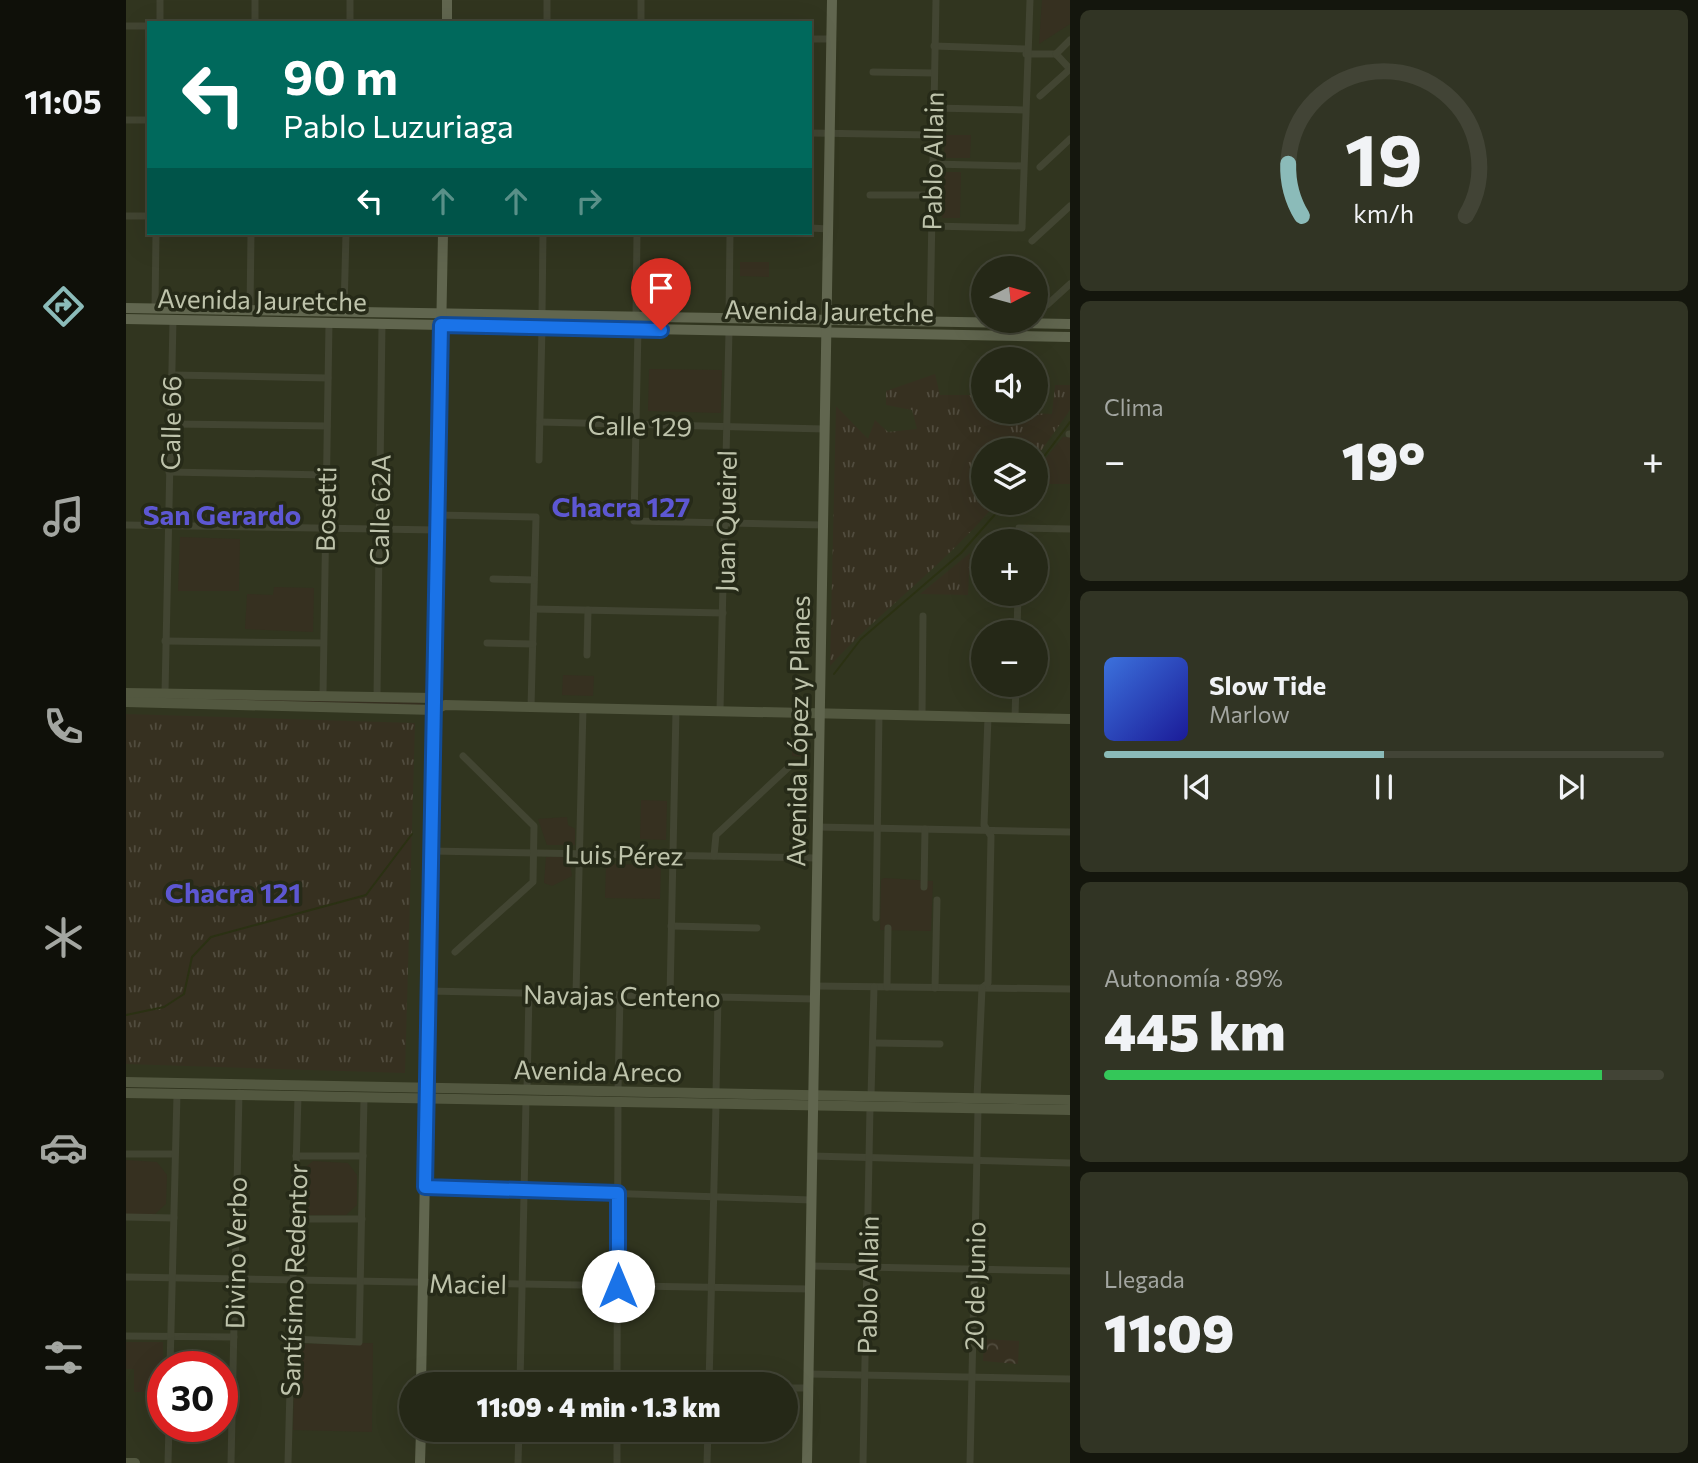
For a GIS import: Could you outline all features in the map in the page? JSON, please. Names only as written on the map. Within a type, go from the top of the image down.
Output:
[{"type":"main road","points":[[447,0],[447,21]]},
{"type":"main road","name":"Avenida López y Planes","points":[[807,1463],[832,0]]},
{"type":"main road","points":[[421,1372],[431,851],[438,704],[437,515],[443,235]]},
{"type":"main road","name":"Avenida Jauretche","points":[[126,307],[1070,324]]},
{"type":"main road","name":"Avenida Jauretche","points":[[126,320],[1070,337]]},
{"type":"main road","points":[[126,693],[377,696],[438,704]]},
{"type":"main road","points":[[126,702],[438,704],[1070,719]]},
{"type":"main road","name":"Avenida Areco","points":[[126,1082],[298,1096],[364,1097],[427,1093]]},
{"type":"main road","name":"Avenida Areco","points":[[126,1093],[177,1094],[239,1090],[978,1103],[1070,1100]]},
{"type":"main road","name":"Avenida Areco","points":[[978,1103],[1070,1110]]},
{"type":"main road","points":[[420,1463],[421,1442]]},
{"type":"main road","points":[[126,1463],[135,1463]]},
{"type":"street","points":[[160,0],[160,21]]},
{"type":"street","points":[[255,21],[256,0]]},
{"type":"street","points":[[350,0],[350,21]]},
{"type":"street","points":[[547,0],[547,21]]},
{"type":"street","points":[[641,0],[641,21]]},
{"type":"street","name":"Pablo Allain","points":[[929,322],[936,0]]},
{"type":"street","points":[[931,226],[1022,228],[1026,52],[1030,0]]},
{"type":"street","points":[[126,26],[147,26]]},
{"type":"street","points":[[812,39],[832,39]]},
{"type":"street","points":[[1056,54],[1070,40]]},
{"type":"street","points":[[934,47],[1056,54],[1070,69],[1041,96]]},
{"type":"street","points":[[873,72],[933,73]]},
{"type":"street","points":[[933,108],[1024,110]]},
{"type":"street","points":[[126,120],[147,120]]},
{"type":"street","points":[[812,133],[933,135]]},
{"type":"street","points":[[1040,167],[1070,139]]},
{"type":"street","points":[[1062,147],[1070,155]]},
{"type":"street","points":[[932,164],[1023,166]]},
{"type":"street","points":[[870,195],[932,195]]},
{"type":"street","points":[[1032,242],[1070,206]]},
{"type":"street","points":[[126,216],[147,216]]},
{"type":"street","points":[[812,228],[828,229]]},
{"type":"street","points":[[155,308],[156,235]]},
{"type":"street","points":[[250,310],[251,235]]},
{"type":"street","points":[[344,312],[346,235]]},
{"type":"street","points":[[542,315],[543,235]]},
{"type":"street","points":[[636,317],[637,235]]},
{"type":"street","points":[[729,318],[730,235]]},
{"type":"street","points":[[1048,304],[1070,284]]},
{"type":"street","name":"Calle 66","points":[[165,694],[173,320]]},
{"type":"street","name":"Bosetti","points":[[323,695],[329,323]]},
{"type":"street","name":"Calle 62A","points":[[377,696],[382,324]]},
{"type":"street","points":[[539,460],[542,327]]},
{"type":"street","points":[[638,329],[634,521],[823,525]]},
{"type":"street","name":"Juan Queirel","points":[[720,711],[729,331]]},
{"type":"street","points":[[172,375],[328,378]]},
{"type":"street","name":"Calle 129","points":[[540,422],[825,429]]},
{"type":"street","points":[[170,424],[327,426]]},
{"type":"street","points":[[169,472],[326,475]]},
{"type":"street","points":[[437,515],[536,517],[531,707]]},
{"type":"street","points":[[126,525],[437,530]]},
{"type":"street","points":[[1019,529],[1070,529]]},
{"type":"street","points":[[493,579],[534,580]]},
{"type":"street","points":[[534,609],[723,614]]},
{"type":"street","points":[[587,655],[588,610]]},
{"type":"street","points":[[922,716],[923,616]]},
{"type":"street","points":[[165,641],[323,643]]},
{"type":"street","points":[[486,643],[533,644]]},
{"type":"street","points":[[1016,697],[1016,718]]},
{"type":"street","points":[[576,994],[583,708]]},
{"type":"street","points":[[670,996],[676,710]]},
{"type":"street","points":[[876,918],[879,715]]},
{"type":"street","points":[[988,717],[984,825],[988,830]]},
{"type":"street","points":[[455,952],[533,882],[535,853],[534,826],[463,756]]},
{"type":"street","points":[[714,856],[716,835],[791,765]]},
{"type":"street","points":[[817,827],[1070,832]]},
{"type":"street","points":[[924,887],[925,829]]},
{"type":"street","name":"20 de Junio","points":[[970,1463],[982,988],[988,983],[991,836],[988,830]]},
{"type":"street","name":"Luis Pérez","points":[[431,851],[817,858]]},
{"type":"street","points":[[935,988],[937,900]]},
{"type":"street","points":[[671,926],[757,928]]},
{"type":"street","points":[[887,987],[888,928]]},
{"type":"street","points":[[815,986],[1070,989]]},
{"type":"street","name":"Pablo Allain","points":[[863,1463],[874,987]]},
{"type":"street","name":"Navajas Centeno","points":[[429,991],[815,999]]},
{"type":"street","points":[[520,1372],[529,993]]},
{"type":"street","points":[[617,1372],[620,995]]},
{"type":"street","points":[[709,1372],[718,997]]},
{"type":"street","points":[[873,1043],[940,1044]]},
{"type":"street","name":"Divino Verbo","points":[[231,1463],[239,1090]]},
{"type":"street","points":[[170,1351],[177,1094]]},
{"type":"street","name":"Santísimo Redentor","points":[[288,1463],[298,1096]]},
{"type":"street","points":[[291,1339],[359,1342],[364,1097]]},
{"type":"street","points":[[126,1154],[175,1154]]},
{"type":"street","points":[[296,1156],[363,1156]]},
{"type":"street","points":[[812,1156],[977,1163],[1070,1163]]},
{"type":"street","points":[[425,1187],[811,1200]]},
{"type":"street","points":[[126,1217],[174,1218]]},
{"type":"street","points":[[294,1219],[362,1219]]},
{"type":"street","points":[[810,1266],[1070,1270]]},
{"type":"street","name":"Maciel","points":[[126,1277],[810,1289]]},
{"type":"street","points":[[126,1336],[234,1337]]},
{"type":"street","points":[[808,1374],[1070,1379]]},
{"type":"street","points":[[798,1388],[808,1388]]},
{"type":"street","points":[[168,1463],[169,1442]]},
{"type":"street","points":[[518,1463],[519,1442]]},
{"type":"street","points":[[617,1442],[617,1463]]},
{"type":"street","points":[[707,1463],[708,1442]]},
{"type":"green space","points":[[1042,0],[1070,0],[1070,24],[1039,44]]},
{"type":"green space","points":[[945,135],[971,135],[970,158],[944,158]]},
{"type":"green space","points":[[943,172],[961,172],[960,218],[942,218]]},
{"type":"green space","points":[[740,262],[769,262],[769,277],[740,276]]},
{"type":"green space","points":[[649,369],[722,370],[721,413],[648,411]]},
{"type":"green space","points":[[935,374],[940,395],[971,395],[971,424],[1048,424],[1048,414],[1052,414],[1055,385],[1070,385],[1070,410],[1048,441],[1048,438],[971,438],[971,515],[986,515],[830,666],[836,406],[868,439],[875,420],[888,432],[917,429],[912,410],[886,405],[886,391]]},
{"type":"green space","points":[[1063,437],[1070,437],[1070,484],[1048,484],[1048,455]]},
{"type":"green space","points":[[180,537],[240,539],[239,591],[178,591]]},
{"type":"green space","points":[[970,553],[968,595],[920,594]]},
{"type":"green space","points":[[274,587],[314,588],[313,632],[245,629],[247,594],[273,595]]},
{"type":"green space","points":[[563,675],[594,676],[593,696],[562,695]]},
{"type":"green space","points":[[126,697],[420,702],[421,706],[126,700]]},
{"type":"green space","points":[[126,714],[415,723],[405,1073],[126,1064]]},
{"type":"green space","points":[[793,730],[808,730],[807,757],[792,756]]},
{"type":"green space","points":[[641,800],[667,801],[666,840],[640,839]]},
{"type":"green space","points":[[567,817],[568,825],[575,829],[575,845],[547,845],[538,819]]},
{"type":"green space","points":[[569,856],[572,876],[552,886],[544,883],[546,857]]},
{"type":"green space","points":[[606,864],[661,865],[660,899],[605,898]]},
{"type":"green space","points":[[881,880],[933,881],[931,931],[880,930]]},
{"type":"green space","points":[[126,1160],[157,1162],[167,1175],[166,1204],[155,1214],[126,1214]]},
{"type":"green space","points":[[313,1161],[348,1163],[357,1175],[357,1205],[346,1215],[309,1215],[300,1201],[300,1172]]},
{"type":"green space","points":[[984,1339],[1019,1341],[1018,1364],[983,1361]]},
{"type":"green space","points":[[126,1342],[163,1342],[163,1351],[147,1351],[147,1392],[134,1392],[134,1369],[126,1369]]},
{"type":"green space","points":[[373,1343],[372,1432],[293,1430],[295,1344]]},
{"type":"waterway","points":[[1048,451],[1070,422]]},
{"type":"waterway","points":[[834,674],[861,639],[961,553],[995,515]]},
{"type":"waterway","points":[[126,1015],[164,1007],[184,994],[192,957],[211,937],[366,895],[412,834]]},
{"type":"district","name":"Chacra 127","points":[[621,506]]},
{"type":"district","name":"San Gerardo","points":[[222,514]]},
{"type":"district","name":"Chacra 121","points":[[233,892]]},
{"type":"route","points":[[618,1286],[618,1193],[425,1187],[441,325],[661,330]]}]
